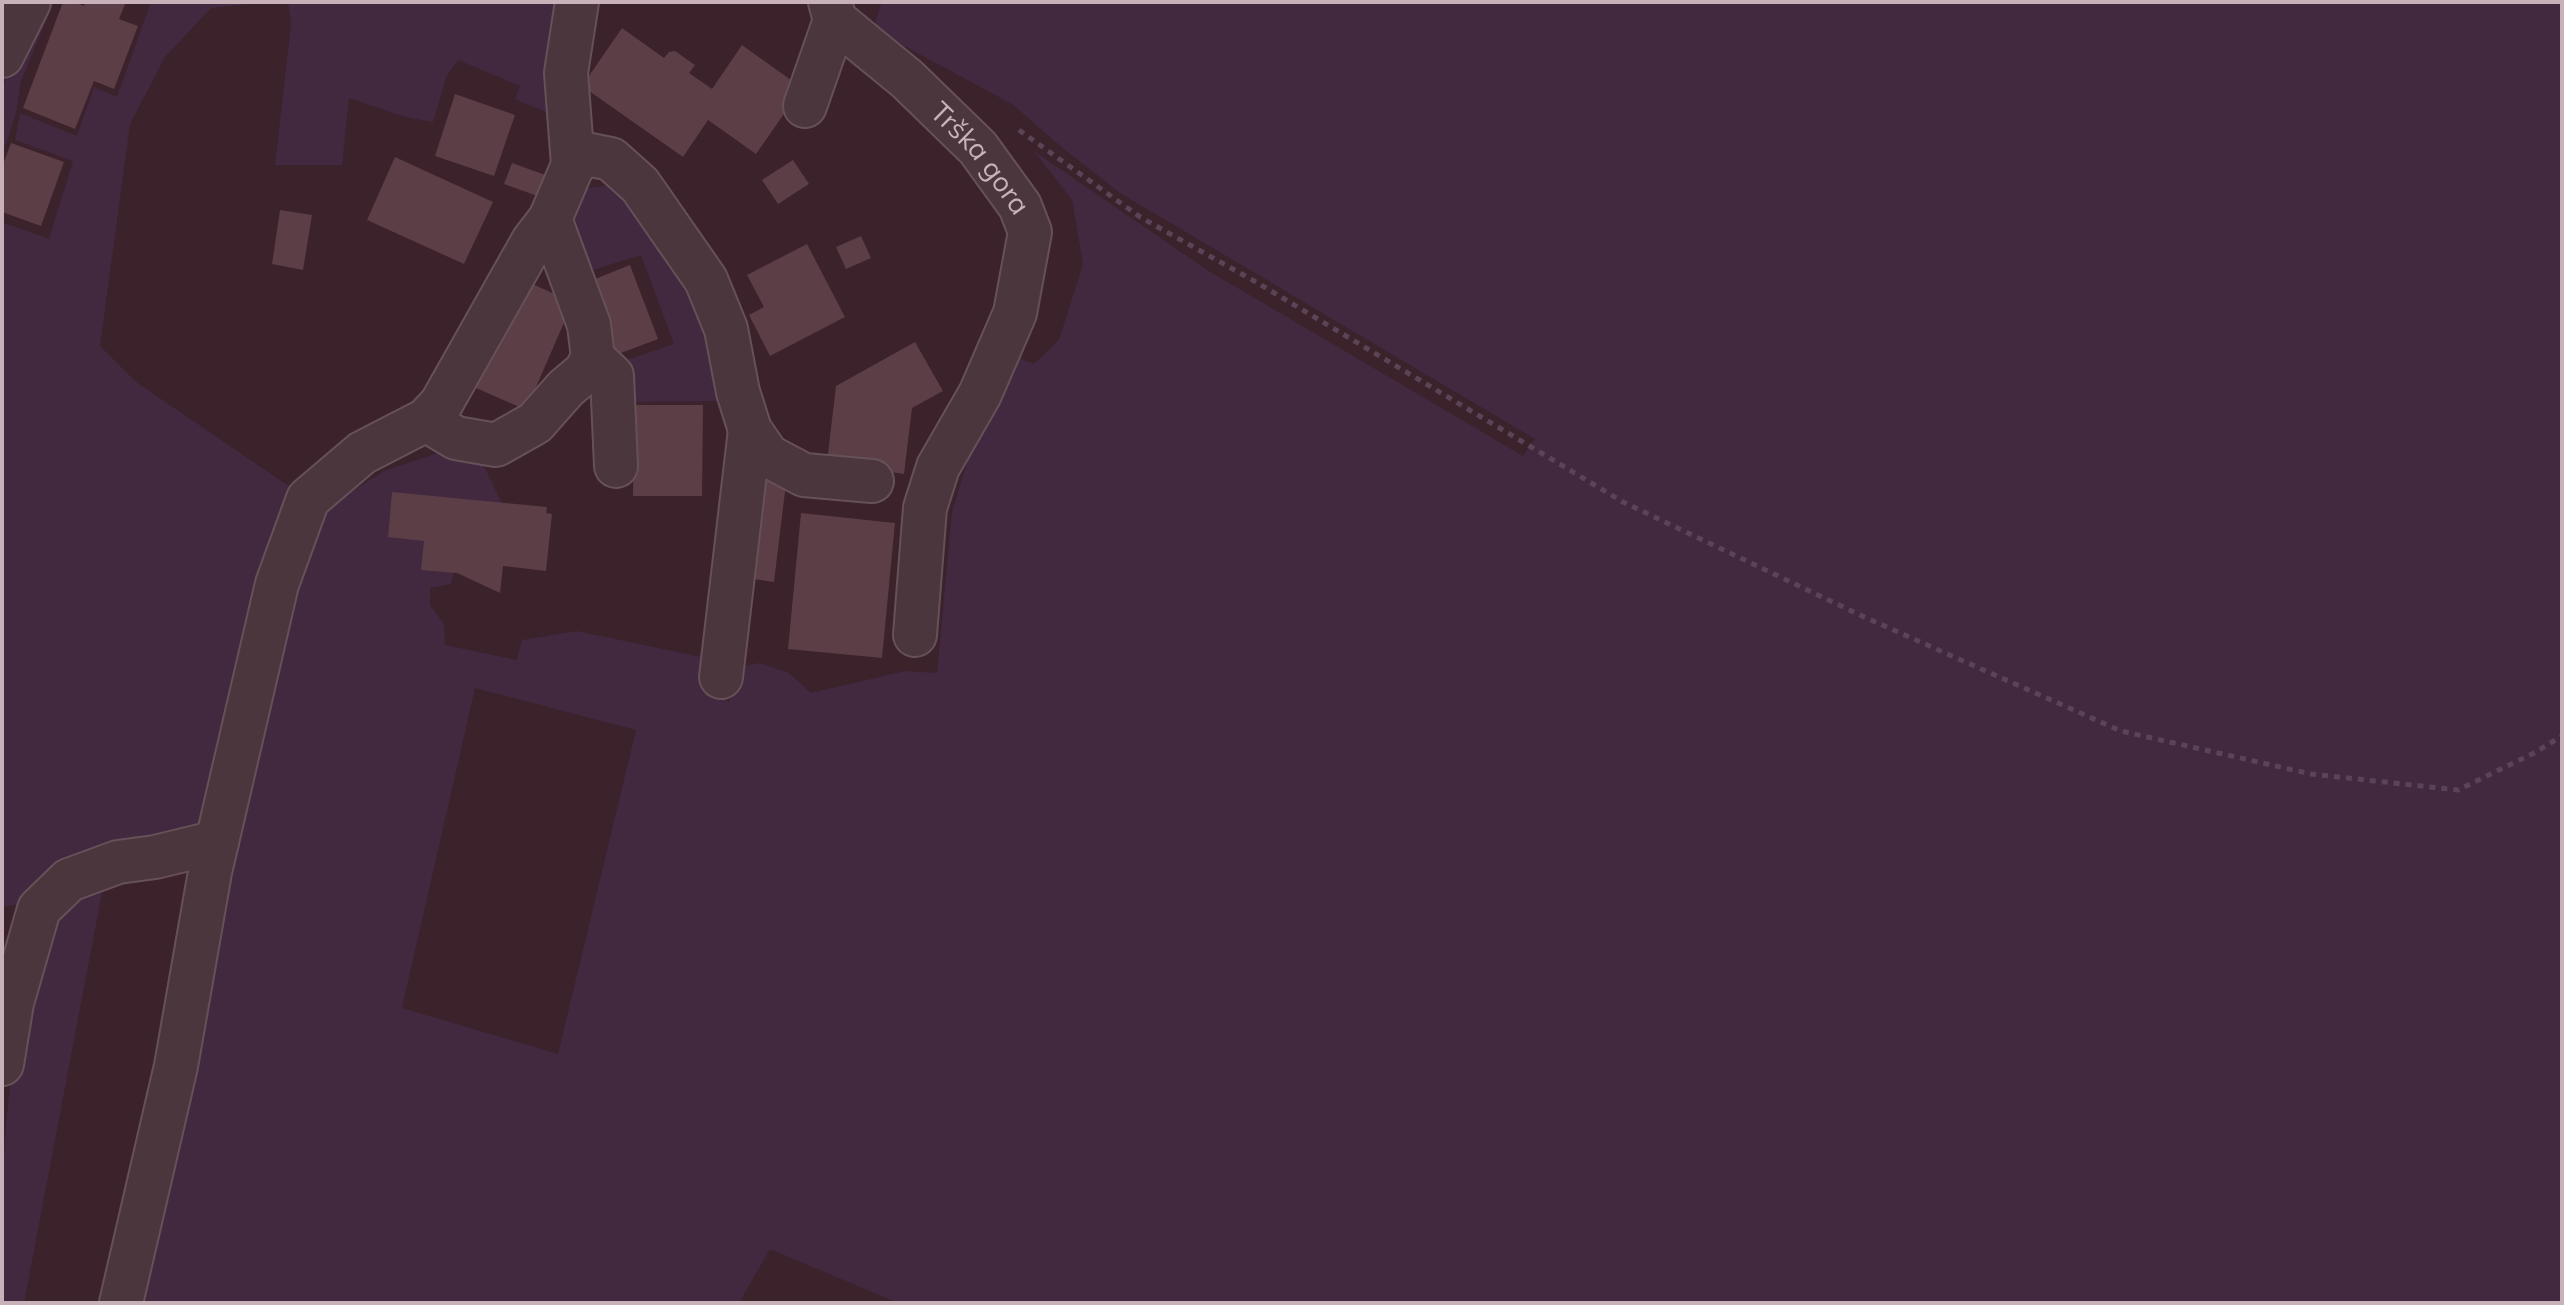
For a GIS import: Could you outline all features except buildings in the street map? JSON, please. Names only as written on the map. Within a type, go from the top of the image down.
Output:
[{"type":"street","points":[[2,56],[29,2]]},
{"type":"street","points":[[573,165],[566,73],[577,2]]},
{"type":"street","name":"Trška gora","points":[[805,106],[832,11],[978,148],[1020,206],[1030,232],[1015,313],[980,394],[938,467],[925,508],[915,635]]},
{"type":"street","points":[[121,1303],[176,1066],[217,842],[277,584],[308,499],[362,453],[426,420],[441,404],[533,241],[550,219],[573,165],[586,154],[611,159],[640,185],[706,280],[726,329],[738,392],[750,430],[768,456],[804,475],[872,481]]},
{"type":"street","points":[[426,420],[456,438],[496,445],[535,423],[585,372],[593,358],[589,325],[550,219]]},
{"type":"street","points":[[593,358],[612,376],[616,466]]},
{"type":"street","points":[[721,677],[750,430]]},
{"type":"street","points":[[2,1064],[12,1003],[39,909],[69,880],[118,862],[155,857],[217,842]]},
{"type":"path","points":[[1016,128],[1140,217],[1256,282],[1623,502],[1862,616],[2121,731],[2311,774],[2458,790],[2562,736]]},
{"type":"shaded area","points":[[42,2],[54,2],[21,81],[16,114],[2,154],[2,87]]},
{"type":"shaded area","points":[[151,2],[268,2],[211,8],[165,57],[130,124],[100,346],[136,382],[296,491],[201,827],[26,903],[2,907],[2,222],[49,239],[73,161],[15,140],[20,113],[77,136],[94,87],[117,97]]},
{"type":"shaded area","points":[[288,2],[562,2],[553,115],[515,99],[520,86],[458,60],[446,77],[433,122],[406,117],[349,98],[342,165],[275,165],[291,24]]},
{"type":"shaded area","points":[[882,2],[2562,2],[2562,1303],[898,1303],[770,1249],[739,1303],[132,1303],[303,541],[332,504],[384,471],[441,452],[476,450],[505,509],[459,544],[451,584],[430,588],[430,605],[444,624],[445,645],[517,660],[522,640],[577,631],[706,658],[716,693],[729,702],[733,669],[759,663],[789,673],[811,693],[905,671],[937,673],[952,512],[982,413],[1009,354],[1034,364],[1059,340],[1083,264],[1072,200],[1034,151],[1207,270],[1523,456],[1535,439],[1120,193],[1012,104],[873,29]],"holes":[[[475,688],[636,730],[558,1054],[402,1008]]]},
{"type":"shaded area","points":[[619,184],[702,314],[717,401],[622,402],[615,364],[674,344],[641,255],[586,272],[565,217],[581,189]]},
{"type":"shaded area","points":[[105,877],[24,1303],[2,1303],[5,1138],[23,1016],[65,896]]}]
